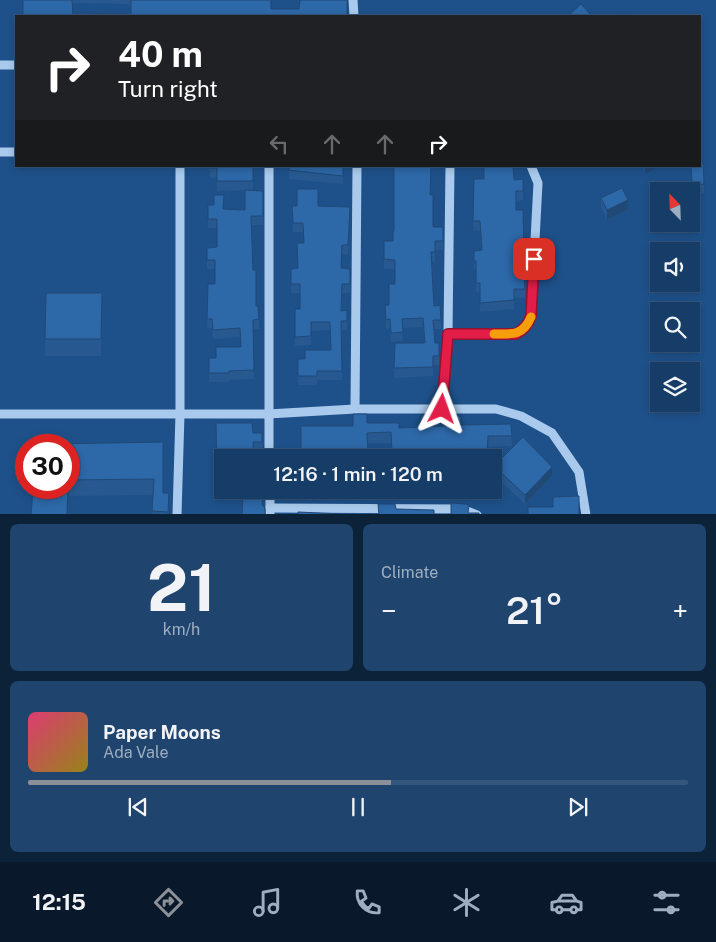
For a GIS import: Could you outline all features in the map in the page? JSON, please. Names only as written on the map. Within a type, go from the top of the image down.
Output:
[{"type":"street","points":[[353,0],[354,15]]},
{"type":"street","points":[[0,65],[15,65]]},
{"type":"street","points":[[0,152],[15,152]]},
{"type":"street","points":[[177,514],[180,414],[180,167]]},
{"type":"street","points":[[269,167],[269,449]]},
{"type":"street","points":[[355,409],[357,167]]},
{"type":"street","points":[[442,409],[448,334],[450,167]]},
{"type":"street","points":[[448,334],[516,334],[528,325],[531,316],[538,183],[531,167]]},
{"type":"street","points":[[0,414],[268,414],[355,409],[496,409],[521,416],[552,433],[579,472],[586,514]]},
{"type":"street","points":[[270,511],[462,509],[477,514]]},
{"type":"building","points":[[23,0],[72,0],[73,15],[23,15]]},
{"type":"building","points":[[131,0],[271,0],[271,9],[299,9],[300,0],[347,0],[347,15],[131,15]]},
{"type":"building","points":[[581,4],[591,15],[573,15],[571,13]]},
{"type":"building","points":[[78,13],[128,14],[128,15],[78,15]]},
{"type":"building","points":[[701,161],[703,161],[704,184],[692,182],[691,167],[701,167]]},
{"type":"building","points":[[253,167],[253,181],[217,181],[217,168],[210,168]]},
{"type":"building","points":[[289,167],[343,167],[343,176],[289,170]]},
{"type":"building","points":[[394,167],[431,167],[430,195],[433,195],[433,227],[443,227],[443,241],[435,241],[435,252],[431,252],[434,306],[440,305],[441,320],[433,320],[435,343],[439,343],[439,356],[433,356],[433,367],[394,368],[395,343],[425,343],[423,318],[402,319],[403,332],[391,333],[390,319],[386,320],[385,305],[389,305],[389,284],[395,284],[395,260],[384,259],[384,241],[393,241]]},
{"type":"building","points":[[484,167],[513,167],[514,180],[523,179],[523,191],[516,191],[516,210],[523,210],[524,251],[519,252],[521,271],[524,270],[525,289],[514,289],[514,300],[480,303],[480,283],[476,283],[474,251],[482,250],[480,221],[473,221],[474,179],[484,179]]},
{"type":"building","points":[[622,188],[628,200],[607,210],[601,198]]},
{"type":"building","points":[[297,189],[318,189],[318,206],[350,207],[348,245],[342,245],[341,268],[350,269],[350,284],[342,284],[341,311],[347,310],[347,321],[341,321],[342,371],[317,371],[317,376],[298,376],[298,359],[305,359],[305,350],[331,350],[330,322],[311,322],[311,336],[295,337],[295,309],[300,309],[300,284],[291,284],[291,269],[298,268],[297,243],[304,243],[303,223],[293,223],[292,206],[297,206]]},
{"type":"building","points":[[245,190],[263,191],[263,216],[251,216],[253,270],[256,270],[256,306],[258,306],[259,319],[253,320],[254,370],[209,373],[209,358],[216,358],[216,347],[241,347],[240,328],[213,330],[212,319],[207,319],[208,284],[215,284],[215,260],[207,260],[207,248],[217,247],[217,219],[208,219],[208,205],[214,205],[214,195],[224,195],[223,209],[245,210]]},
{"type":"building","points":[[46,293],[102,293],[101,339],[45,339]]},
{"type":"building","points":[[353,414],[367,414],[367,423],[399,423],[399,428],[446,426],[446,416],[461,416],[461,425],[511,424],[512,436],[488,436],[487,449],[392,449],[391,432],[367,433],[368,449],[301,449],[301,426],[353,426]]},
{"type":"building","points":[[216,423],[252,423],[253,433],[262,433],[262,442],[253,442],[253,449],[217,449]]},
{"type":"building","points":[[523,437],[552,467],[525,495],[502,473],[502,458]]},
{"type":"building","points":[[163,442],[163,493],[169,493],[168,512],[152,511],[154,479],[80,480],[80,444]]},
{"type":"building","points":[[579,496],[579,514],[528,514],[528,507],[553,507],[553,497]]},
{"type":"building","points":[[32,499],[68,499],[67,514],[31,514]]},
{"type":"building","points":[[243,499],[262,499],[265,514],[242,514]]},
{"type":"building","points":[[451,503],[469,505],[468,513],[479,513],[479,514],[451,514]]},
{"type":"building","points":[[378,504],[395,504],[396,509],[434,510],[434,514],[379,514]]},
{"type":"building","points":[[298,512],[343,514],[298,514]]},
{"type":"slow traffic","points":[[494,334],[516,334],[528,325],[531,317]]},
{"type":"route","points":[[442,409],[448,334],[516,334],[528,325],[531,316],[534,259]]}]
